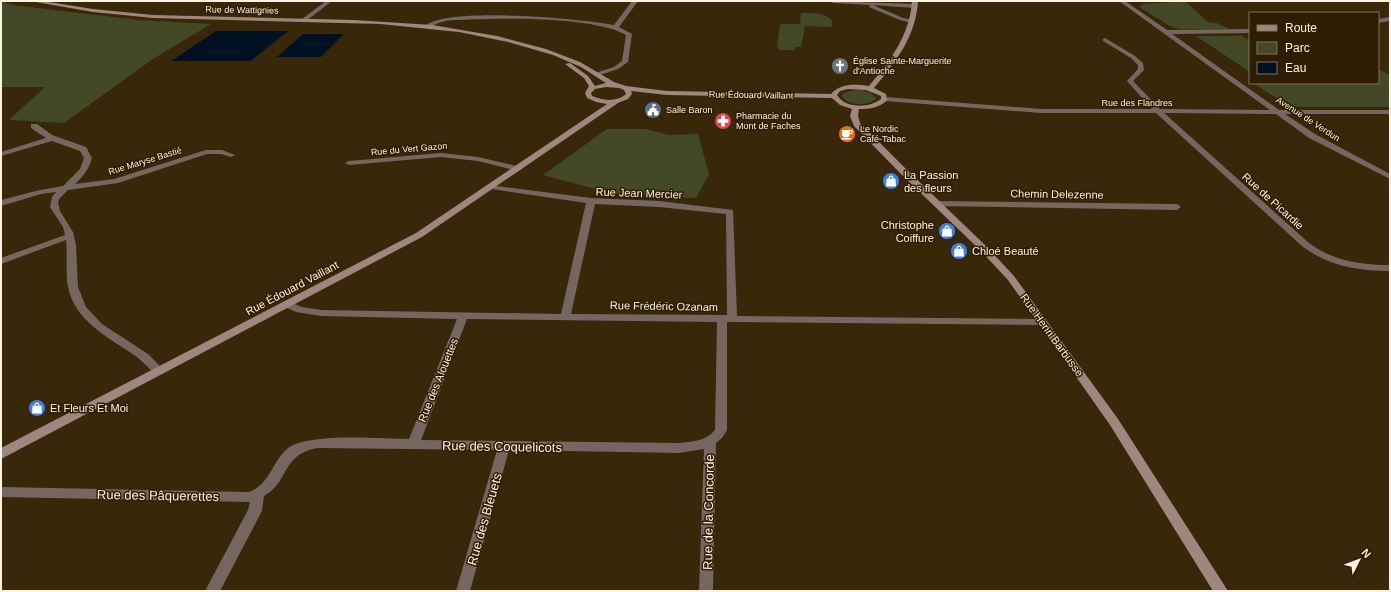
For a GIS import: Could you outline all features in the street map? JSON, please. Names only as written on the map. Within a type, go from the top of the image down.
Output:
[{"type":"street","name":"Rue de Wattignies","points":[[33,1],[77,9],[139,15],[216,19],[372,21],[428,26],[495,37],[544,51],[577,62],[617,86]]},
{"type":"street","points":[[304,20],[329,1]]},
{"type":"street","points":[[597,74],[620,66],[625,62],[629,34],[623,29],[616,27],[635,1]]},
{"type":"street","points":[[833,1],[915,4],[908,33],[900,47],[870,88]]},
{"type":"street","name":"Avenue de Verdun","points":[[1122,1],[1278,112],[1324,142],[1390,177]]},
{"type":"street","points":[[846,2],[868,5],[902,19],[912,21]]},
{"type":"street","name":"Rue de Wattignies","points":[[428,26],[447,19],[538,18],[576,21],[616,27]]},
{"type":"street","points":[[1379,21],[1390,20]]},
{"type":"street","points":[[1165,32],[1249,31]]},
{"type":"street","name":"Rue de Picardie","points":[[1105,40],[1133,56],[1141,64],[1141,70],[1130,81],[1158,113],[1314,252],[1333,261],[1344,264],[1376,269],[1390,268]]},
{"type":"street","name":"Rue de Wattignies","points":[[544,51],[567,63],[586,77],[591,84],[589,94]]},
{"type":"street","points":[[617,86],[602,86],[589,94],[603,102],[621,99],[629,94],[625,88]]},
{"type":"street","name":"Rue Édouard Vaillant","points":[[617,86],[667,93],[834,96]]},
{"type":"street","points":[[847,87],[870,88],[882,94],[885,99],[883,102],[876,106],[856,107],[841,103],[834,96],[836,92],[847,87]]},
{"type":"street","name":"Rue Édouard Vaillant","points":[[1,454],[419,235],[621,99],[667,93]]},
{"type":"street","name":"Rue Édouard Vaillant","points":[[584,124],[593,107],[589,94]]},
{"type":"street","name":"Rue des Flandres","points":[[885,99],[1026,110],[1158,113],[1390,112]]},
{"type":"street","name":"Rue Henri Barbusse","points":[[856,107],[854,116],[857,124],[999,264],[1043,322],[1114,422],[1221,591]]},
{"type":"street","points":[[34,126],[53,138],[84,149],[88,158],[82,171],[56,197],[53,206],[68,229],[70,236],[73,287],[80,304],[102,330],[138,353],[159,371]]},
{"type":"street","points":[[1,154],[53,138]]},
{"type":"street","name":"Rue Maryse Bastié","points":[[1,203],[31,193],[124,179],[206,152],[222,152],[231,155]]},
{"type":"street","name":"Rue du Vert Gazon","points":[[349,163],[441,155],[478,159],[518,169]]},
{"type":"street","points":[[492,187],[539,192],[591,202]]},
{"type":"street","name":"Rue Jean Mercier","points":[[565,317],[591,202],[659,204],[730,212]]},
{"type":"street","name":"Chemin Delezenne","points":[[938,204],[1177,207]]},
{"type":"street","name":"Rue de la Concorde","points":[[706,591],[710,441],[718,435],[721,430],[727,318],[730,212]]},
{"type":"street","points":[[1,261],[70,236]]},
{"type":"street","name":"Rue Frédéric Ozanam","points":[[287,304],[300,310],[321,313],[464,316],[1043,322]]},
{"type":"street","name":"Rue des Alouettes","points":[[413,444],[464,316]]},
{"type":"street","name":"Rue des Coquelicots","points":[[258,494],[267,489],[273,482],[289,455],[307,445],[317,443],[679,448],[697,446],[710,441]]},
{"type":"street","name":"Rue des Bleuets","points":[[463,591],[504,446]]},
{"type":"street","name":"Rue des Pâquerettes","points":[[1,492],[249,497],[258,494]]},
{"type":"street","points":[[212,591],[255,511],[258,494]]},
{"type":"green space","points":[[1,1],[13,5],[138,20],[211,24],[153,59],[64,123],[9,120],[45,87],[1,87]]},
{"type":"green space","points":[[1185,1],[1208,22],[1217,23],[1229,29],[1179,29],[1170,26],[1139,7],[1143,4]]},
{"type":"green space","points":[[801,13],[817,14],[829,17],[832,20],[832,27],[805,26],[801,47],[795,47],[795,50],[779,50],[777,46],[780,24],[800,24]]},
{"type":"green space","points":[[1196,36],[1242,36],[1249,40],[1249,71]]},
{"type":"green space","points":[[1379,70],[1390,75],[1390,107],[1298,107],[1284,103],[1255,84],[1379,84]]},
{"type":"green space","points":[[861,90],[871,93],[876,98],[875,100],[857,104],[848,102],[842,96],[842,94],[849,91]]},
{"type":"green space","points":[[607,129],[645,129],[670,135],[698,134],[709,174],[696,198],[618,195],[543,175]]},
{"type":"water","points":[[216,31],[288,31],[251,61],[171,61]]},
{"type":"water","points":[[303,34],[344,34],[321,57],[277,57]]},
{"type":"place","name":"Église Sainte-Marguerite d'Antioche","points":[[840,66]]},
{"type":"place","name":"Salle Baron","points":[[653,110]]},
{"type":"place","name":"Pharmacie du Mont de Faches","points":[[723,121]]},
{"type":"place","name":"Le Nordic Café-Tabac","points":[[847,134]]},
{"type":"place","name":"La Passion des fleurs","points":[[891,181]]},
{"type":"place","name":"Christophe Coiffure","points":[[947,231]]},
{"type":"place","name":"Chloé Beauté","points":[[959,251]]},
{"type":"place","name":"Et Fleurs Et Moi","points":[[37,408]]}]
